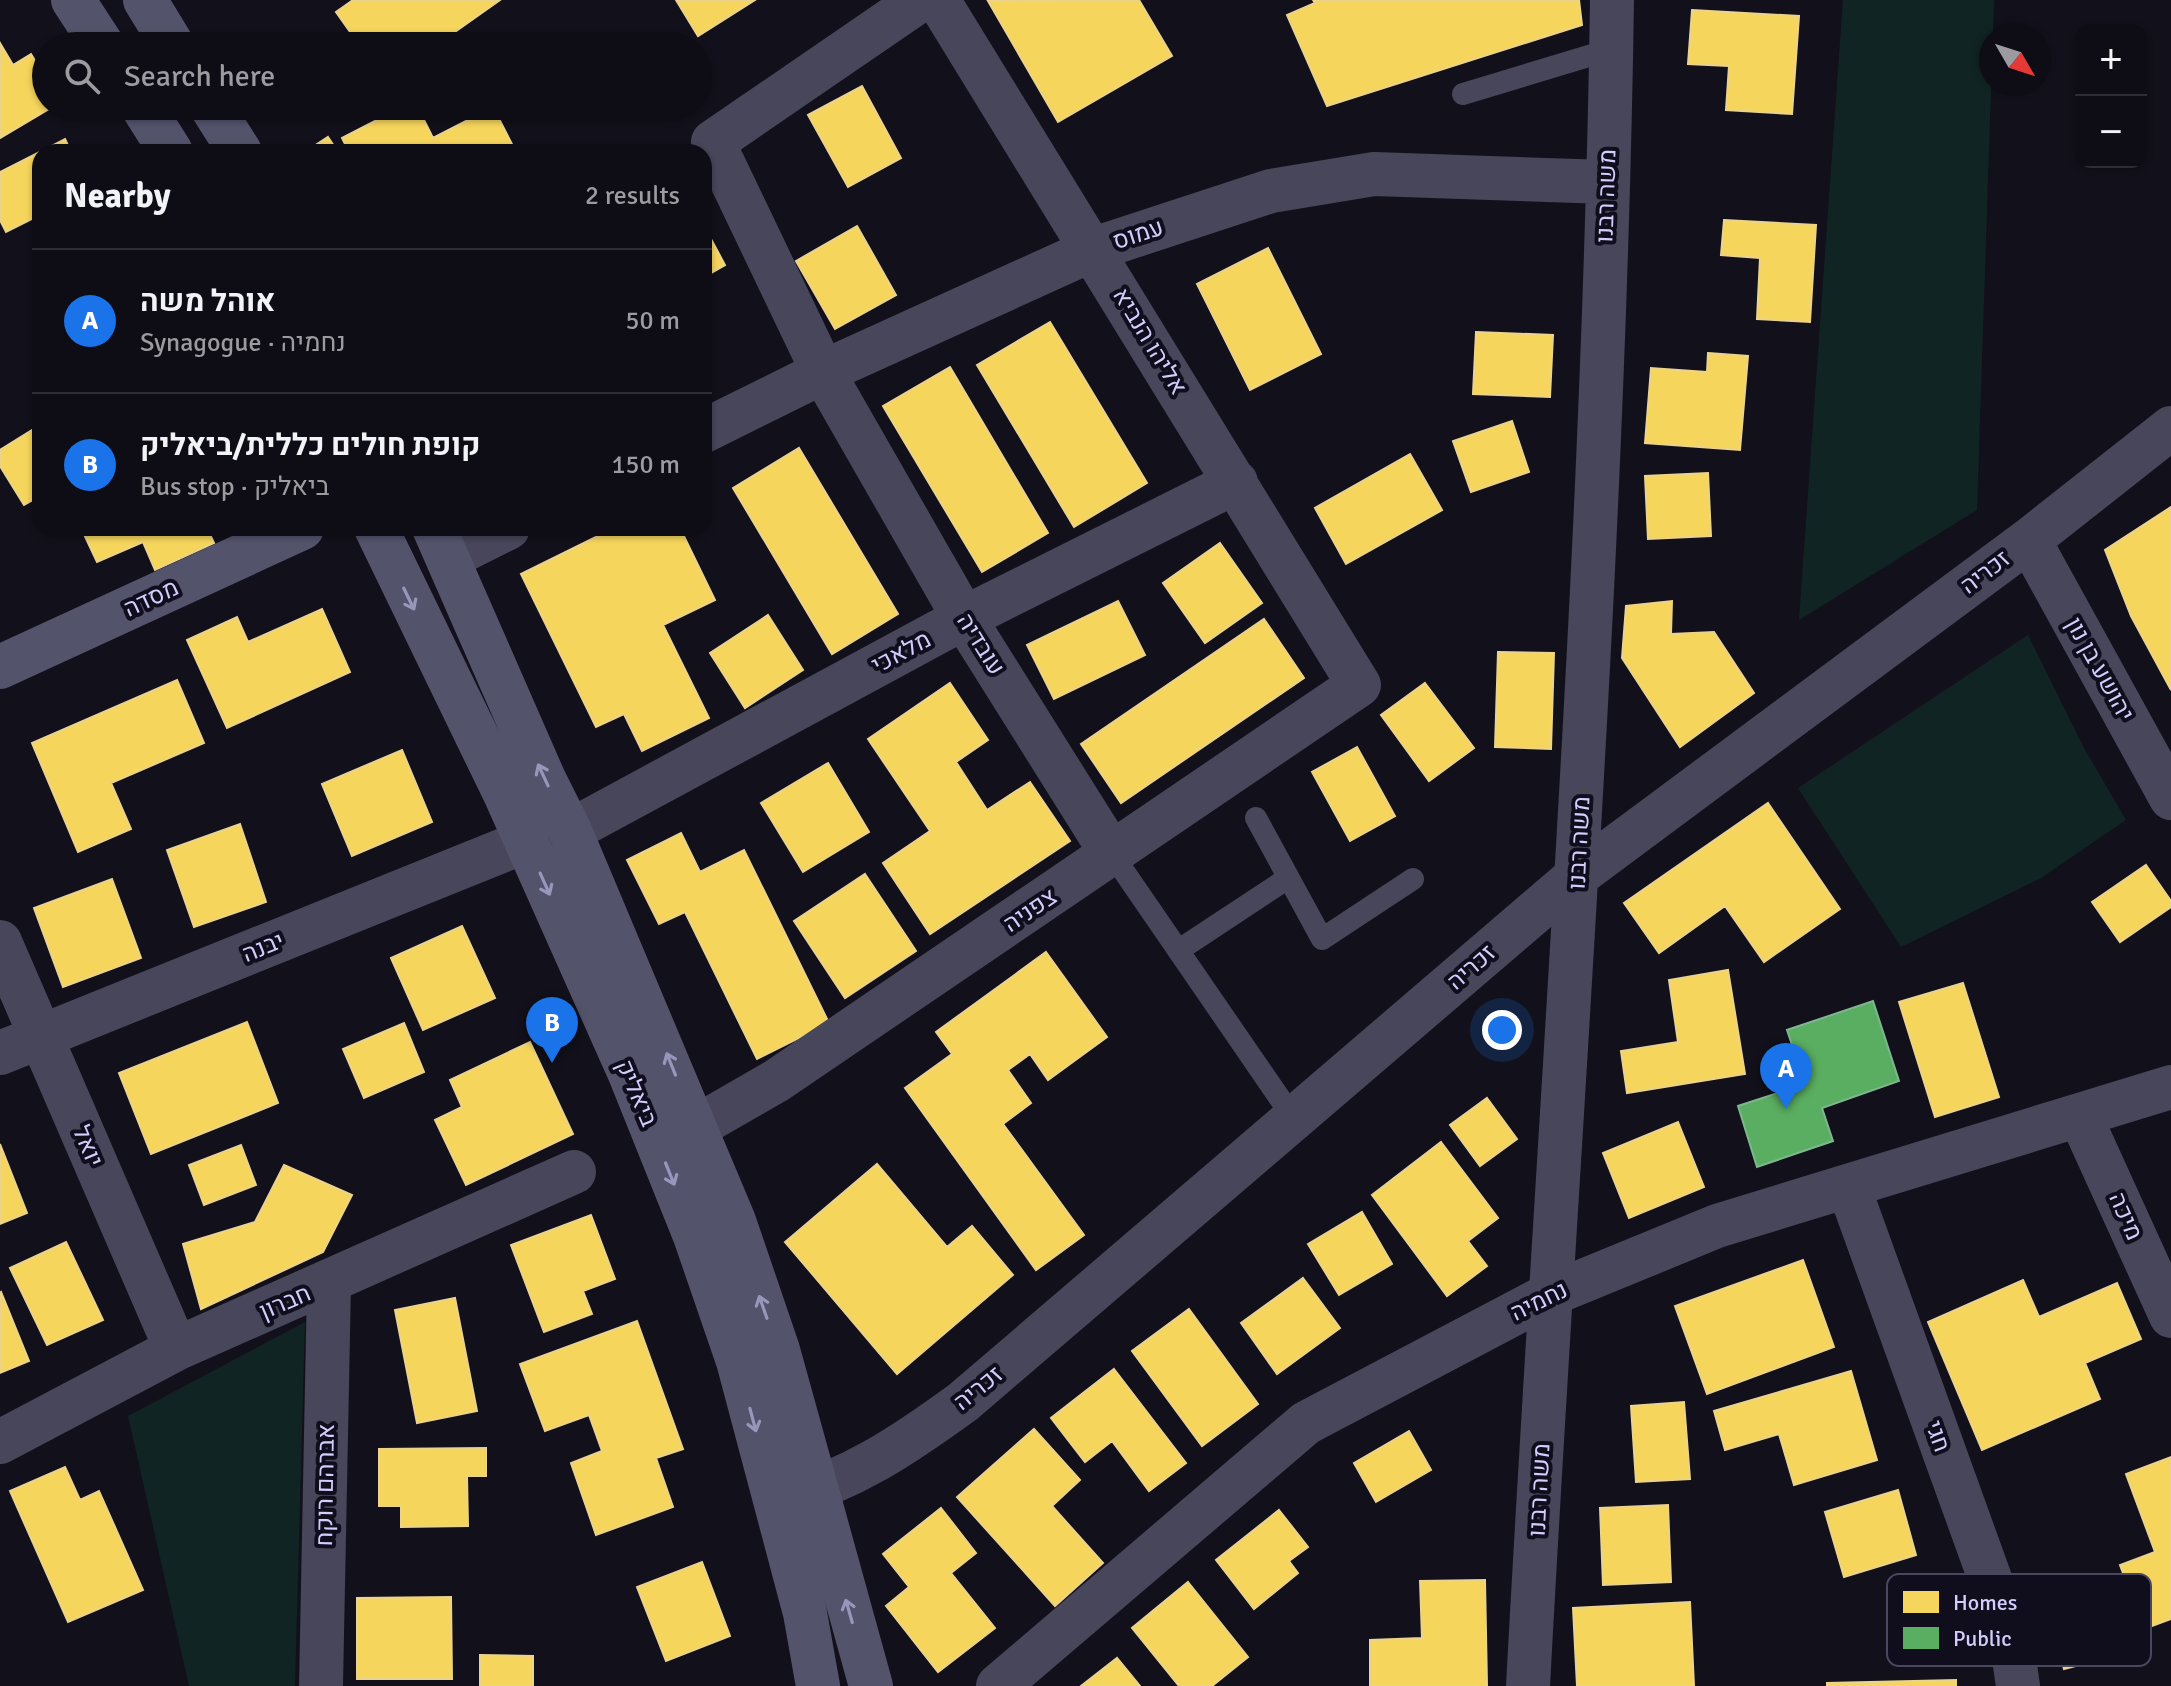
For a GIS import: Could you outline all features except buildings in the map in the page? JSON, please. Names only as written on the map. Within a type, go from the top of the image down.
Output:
[{"type":"street","points":[[73,0],[94,32]]},
{"type":"street","points":[[145,0],[164,32]]},
{"type":"street","name":"עובדיה","points":[[920,0],[713,142],[823,372],[964,618],[1112,854]]},
{"type":"street","name":"אליהו הנביא","points":[[938,0],[1094,249],[1359,685]]},
{"type":"street","name":"משה רבנו","points":[[1528,1686],[1549,1295],[1578,875],[1612,0]]},
{"type":"street","points":[[151,120],[166,144]]},
{"type":"street","points":[[220,120],[235,144]]},
{"type":"street","name":"עמוס","points":[[712,427],[823,372],[1094,249],[1271,191],[1374,174],[1607,182]]},
{"type":"street","name":"זכריה","points":[[795,1496],[891,1454],[963,1402],[1578,875],[2029,540],[2171,428]]},
{"type":"street","name":"מלאכי","points":[[570,831],[964,618],[1236,482]]},
{"type":"street","name":"מסדה","points":[[0,667],[285,536]]},
{"type":"street","name":"ביאליק","points":[[380,536],[526,841],[630,1074],[695,1236],[738,1361],[871,1686]]},
{"type":"street","points":[[441,543],[472,536]]},
{"type":"street","name":"יהושע בן נון","points":[[2029,540],[2171,798]]},
{"type":"street","name":"ביאליק","points":[[441,543],[544,779],[570,831],[696,1127],[734,1221],[778,1350],[805,1613],[818,1686]]},
{"type":"street","name":"צפניה","points":[[696,1127],[787,1074],[1359,685]]},
{"type":"street","name":"יבנה","points":[[0,1053],[526,841]]},
{"type":"street","name":"יואל","points":[[0,942],[176,1349]]},
{"type":"street","name":"נחמיה","points":[[998,1686],[1306,1423],[1549,1295],[1717,1226],[2171,1087]]},
{"type":"street","name":"מיכה","points":[[2080,1116],[2171,1316]]},
{"type":"street","name":"חברון","points":[[0,1442],[176,1349],[329,1284],[574,1172]]},
{"type":"street","name":"חגי","points":[[1849,1188],[1988,1574]]},
{"type":"street","name":"אברהם רוקח","points":[[321,1686],[329,1284]]},
{"type":"street","name":"חגי","points":[[2015,1666],[2018,1686]]},
{"type":"lane","points":[[1463,94],[1612,49]]},
{"type":"lane","points":[[1256,818],[1322,939],[1413,879]]},
{"type":"lane","name":"עובדיה","points":[[1112,854],[1294,1119]]},
{"type":"lane","points":[[1179,950],[1288,878]]},
{"type":"green space","points":[[1843,0],[1994,0],[1993,24],[1979,24],[1979,96],[1991,96],[1977,510],[1799,620]]},
{"type":"green space","points":[[2028,635],[2084,748],[2126,820],[2041,878],[1901,947],[1798,788]]},
{"type":"green space","points":[[305,1322],[295,1686],[189,1686],[128,1416]]},
{"type":"place","name":"קופת חולים כללית/ביאליק","points":[[552,1063]]},
{"type":"place","name":"אוהל משה","points":[[1786,1109]]}]
